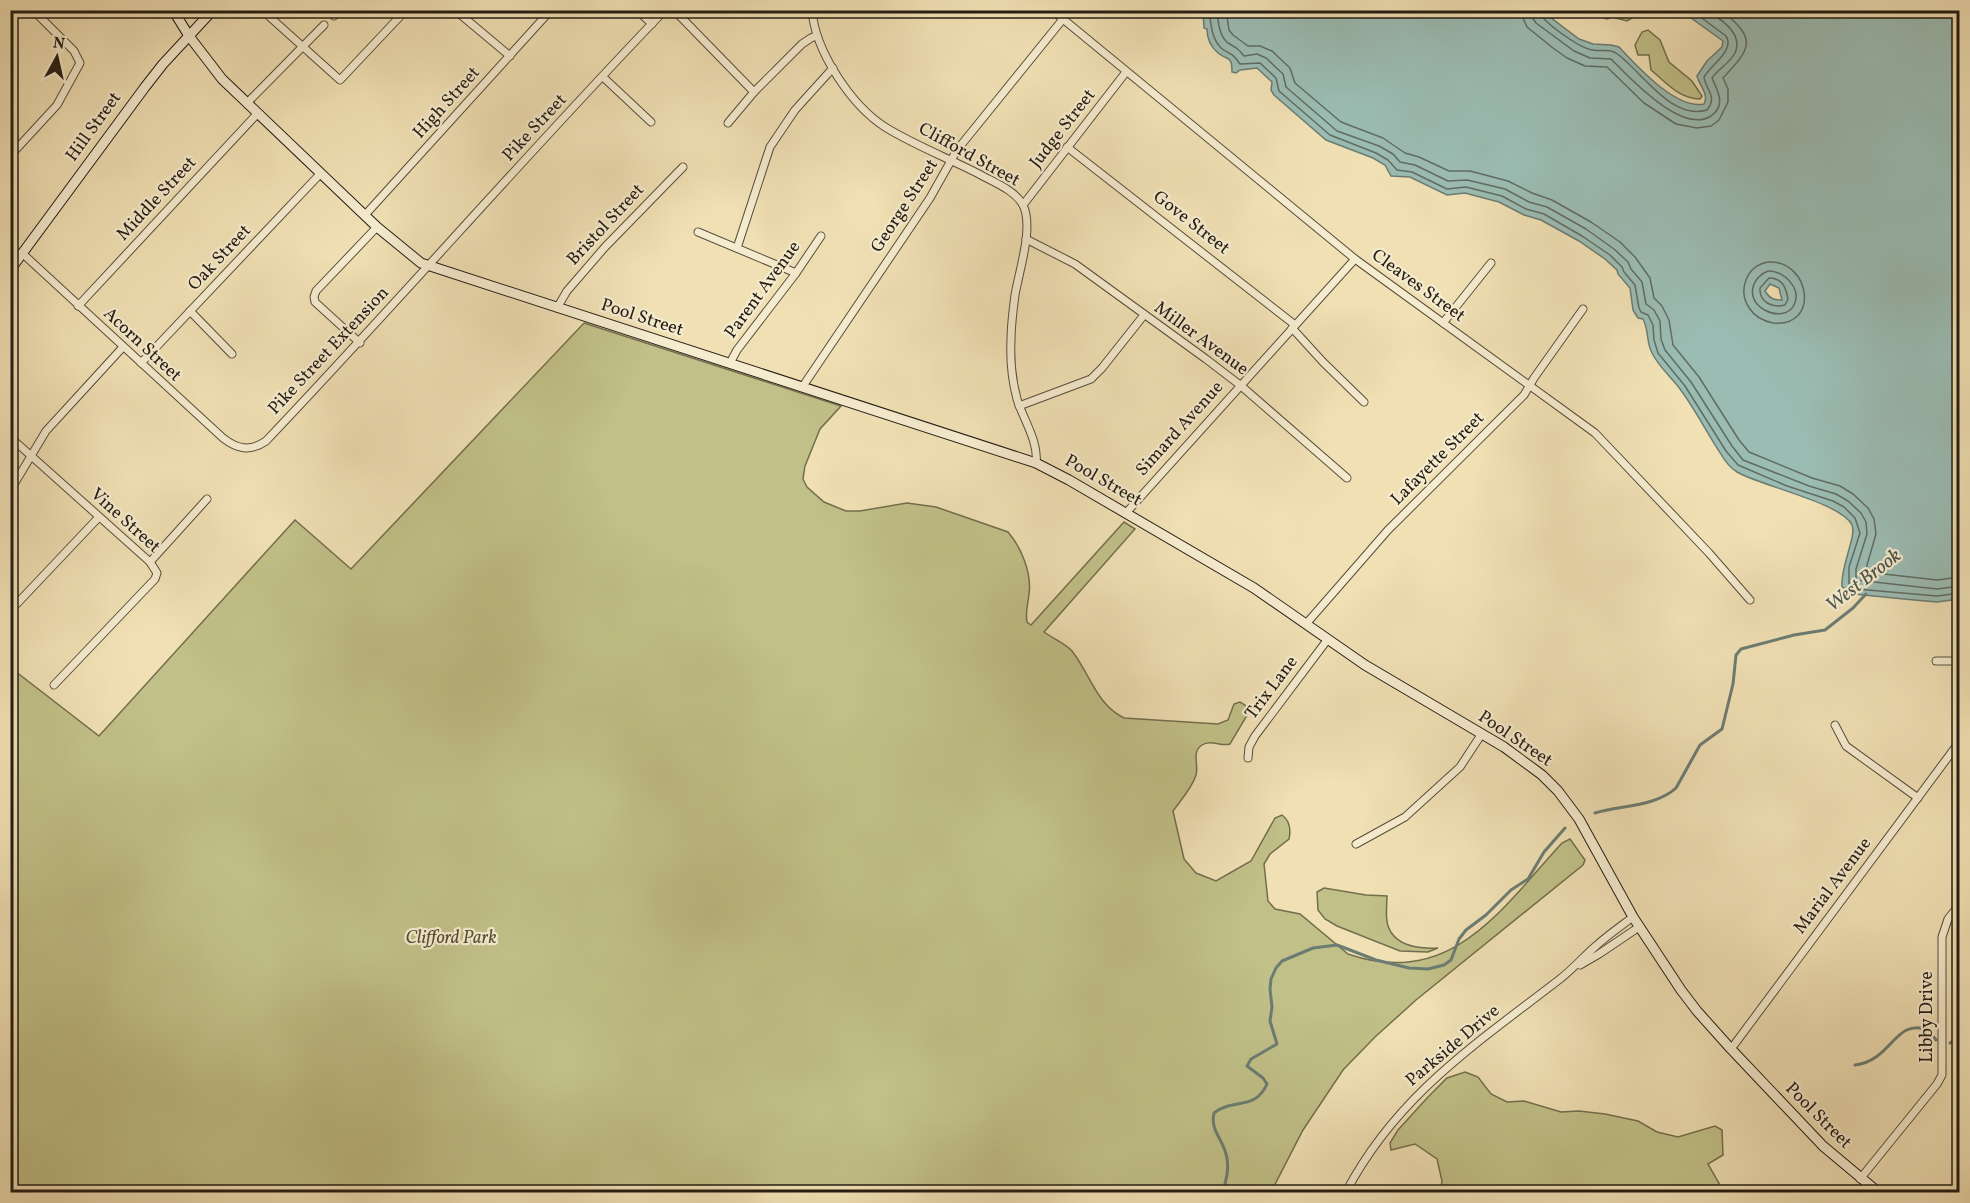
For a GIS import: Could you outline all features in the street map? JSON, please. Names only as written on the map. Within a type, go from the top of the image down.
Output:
[{"type":"main road","name":"Pool Street","points":[[173,10],[189,36],[222,80],[377,227],[427,266],[1036,463],[1254,588],[1383,677],[1516,755],[1558,791],[1583,826],[1633,917],[1681,990],[1731,1049],[1823,1146],[1878,1192]]},
{"type":"main road","name":"Hill Street","points":[[10,270],[139,95],[213,10]]},
{"type":"street","points":[[10,156],[57,105],[80,63],[74,51],[33,10]]},
{"type":"street","points":[[262,10],[340,80],[406,10]]},
{"type":"street","points":[[455,10],[510,57]]},
{"type":"street","name":"High Street","points":[[365,215],[550,10]]},
{"type":"street","points":[[637,10],[652,24]]},
{"type":"street","name":"Pike Street","points":[[427,266],[665,10]]},
{"type":"street","points":[[674,10],[754,92]]},
{"type":"street","name":"Clifford Street","points":[[812,10],[816,36],[833,68],[862,105],[881,124],[952,159],[1011,193],[1023,205],[1027,225],[1015,295],[1011,342],[1012,374],[1019,406],[1037,450],[1036,463]]},
{"type":"street","name":"Cleaves Street","points":[[1052,10],[1355,259],[1585,425],[1609,446],[1750,600]]},
{"type":"street","name":"George Street","points":[[803,386],[930,198],[957,150],[1063,19]]},
{"type":"street","points":[[247,103],[324,25]]},
{"type":"street","points":[[728,123],[754,92],[802,44],[816,36]]},
{"type":"street","points":[[737,248],[770,147],[795,110],[833,68]]},
{"type":"street","name":"Judge Street","points":[[1023,205],[1126,72]]},
{"type":"street","points":[[603,77],[651,122]]},
{"type":"street","name":"Middle Street","points":[[78,306],[258,113]]},
{"type":"street","name":"Gove Street","points":[[1067,147],[1294,326],[1323,362],[1364,402]]},
{"type":"street","name":"Bristol Street","points":[[557,308],[567,291],[605,248],[683,167]]},
{"type":"street","name":"Oak Street","points":[[141,363],[321,173]]},
{"type":"street","points":[[360,343],[315,302],[314,297],[316,291],[377,227]]},
{"type":"street","points":[[698,232],[796,273]]},
{"type":"street","name":"Parent Avenue","points":[[730,363],[737,350],[796,273],[821,236]]},
{"type":"street","name":"Miller Avenue","points":[[1026,239],[1075,264],[1240,385],[1347,478]]},
{"type":"street","name":"Acorn Street","points":[[23,254],[223,438],[237,447],[247,448]]},
{"type":"street","name":"Simard Avenue","points":[[1126,513],[1355,259]]},
{"type":"street","points":[[1443,323],[1491,263]]},
{"type":"street","name":"Pike Street Extension","points":[[247,448],[266,441],[360,343],[427,266]]},
{"type":"street","name":"Lafayette Street","points":[[1306,624],[1388,530],[1524,395],[1583,309]]},
{"type":"street","points":[[190,311],[232,354]]},
{"type":"street","points":[[1019,406],[1091,379],[1144,315]]},
{"type":"street","points":[[10,491],[52,423],[123,347]]},
{"type":"street","name":"Vine Street","points":[[10,437],[150,562],[157,572],[155,579],[54,685]]},
{"type":"street","points":[[150,562],[207,499]]},
{"type":"street","points":[[10,611],[99,517]]},
{"type":"street","name":"Trix Lane","points":[[1248,758],[1250,744],[1260,729],[1328,639]]},
{"type":"street","points":[[1936,661],[1959,662]]},
{"type":"street","points":[[1834,725],[1846,746],[1918,798]]},
{"type":"street","points":[[1356,844],[1405,817],[1460,767],[1481,735]]},
{"type":"street","name":"Marial Avenue","points":[[1731,1049],[1959,741]]},
{"type":"street","name":"Libby Drive","points":[[1860,1179],[1942,1075],[1942,937],[1948,919],[1959,904]]},
{"type":"street","name":"Parkside Drive","points":[[1346,1192],[1387,1128],[1423,1088],[1465,1052],[1575,967],[1595,946],[1633,917]]},
{"type":"street","name":"Parkside Drive","points":[[1575,967],[1639,927]]},
{"type":"green space","points":[[1607,10],[1632,11],[1634,17],[1627,21],[1612,17],[1607,19],[1604,18]]},
{"type":"green space","points":[[1648,30],[1660,40],[1669,62],[1692,81],[1702,96],[1700,99],[1685,96],[1673,89],[1651,70],[1649,55],[1638,55],[1635,45],[1642,32]]},
{"type":"green space","name":"Clifford Park","points":[[584,323],[841,406],[820,429],[805,466],[803,479],[807,487],[824,502],[846,511],[860,511],[907,503],[936,507],[1008,532],[1017,545],[1027,569],[1029,594],[1026,618],[1031,625],[1124,522],[1135,529],[1044,632],[1072,651],[1100,697],[1114,712],[1124,718],[1218,724],[1228,720],[1234,704],[1240,702],[1245,705],[1249,712],[1230,744],[1205,743],[1199,748],[1196,755],[1197,771],[1194,780],[1173,811],[1184,859],[1196,873],[1216,881],[1251,861],[1275,818],[1282,815],[1288,823],[1290,836],[1270,854],[1264,864],[1268,901],[1275,909],[1300,914],[1348,954],[1384,962],[1416,961],[1445,952],[1471,936],[1518,893],[1562,843],[1570,839],[1585,860],[1583,865],[1416,1000],[1343,1070],[1303,1130],[1271,1192],[11,1192],[10,1109],[15,1062],[10,1059],[11,668],[99,736],[295,520],[351,569]]},
{"type":"green space","points":[[1324,888],[1387,896],[1386,915],[1391,933],[1409,945],[1438,948],[1428,952],[1400,951],[1337,926],[1325,919],[1318,910],[1317,892]]},
{"type":"green space","points":[[1465,1072],[1478,1077],[1491,1094],[1507,1102],[1524,1101],[1561,1112],[1579,1111],[1605,1114],[1638,1121],[1657,1132],[1678,1137],[1715,1126],[1722,1130],[1723,1155],[1708,1164],[1724,1192],[1440,1192],[1442,1181],[1437,1159],[1415,1144],[1391,1150],[1390,1143],[1398,1130],[1447,1078]]},
{"type":"water","points":[[1203,11],[1542,11],[1579,39],[1593,44],[1619,47],[1646,75],[1670,94],[1693,104],[1704,104],[1705,94],[1697,76],[1707,61],[1722,47],[1723,41],[1684,13],[1674,11],[1959,11],[1959,599],[1937,602],[1854,594],[1842,587],[1843,570],[1852,537],[1852,525],[1833,509],[1748,477],[1729,465],[1685,397],[1655,358],[1650,349],[1643,319],[1638,318],[1633,310],[1630,288],[1617,270],[1605,259],[1579,241],[1541,220],[1524,215],[1499,202],[1465,193],[1447,195],[1410,177],[1391,176],[1385,165],[1373,158],[1326,140],[1274,95],[1271,90],[1272,82],[1257,68],[1232,72],[1229,59],[1213,48],[1207,29],[1204,28]],"holes":[[[1770,284],[1779,288],[1782,300],[1772,298],[1765,291]]]},
{"type":"waterway","name":"West Brook","points":[[1595,813],[1658,799],[1676,788],[1700,745],[1722,729],[1733,684],[1736,655],[1741,649],[1794,635],[1825,630],[1853,608],[1866,594]]},
{"type":"waterway","name":"West Brook","points":[[1223,1192],[1228,1164],[1224,1148],[1215,1129],[1214,1113],[1256,1098],[1267,1084],[1247,1066],[1251,1059],[1277,1044],[1270,1021],[1272,1007],[1270,989],[1271,979],[1282,961],[1313,948],[1337,945],[1376,960],[1409,968],[1428,969],[1444,965],[1451,960],[1459,939],[1466,930],[1486,915],[1511,890],[1528,879],[1544,852],[1565,828]]},
{"type":"waterway","points":[[1855,1065],[1877,1056],[1908,1029],[1928,1030],[1936,1040]]},
{"type":"waterway","points":[[1950,1043],[1960,1037]]}]
